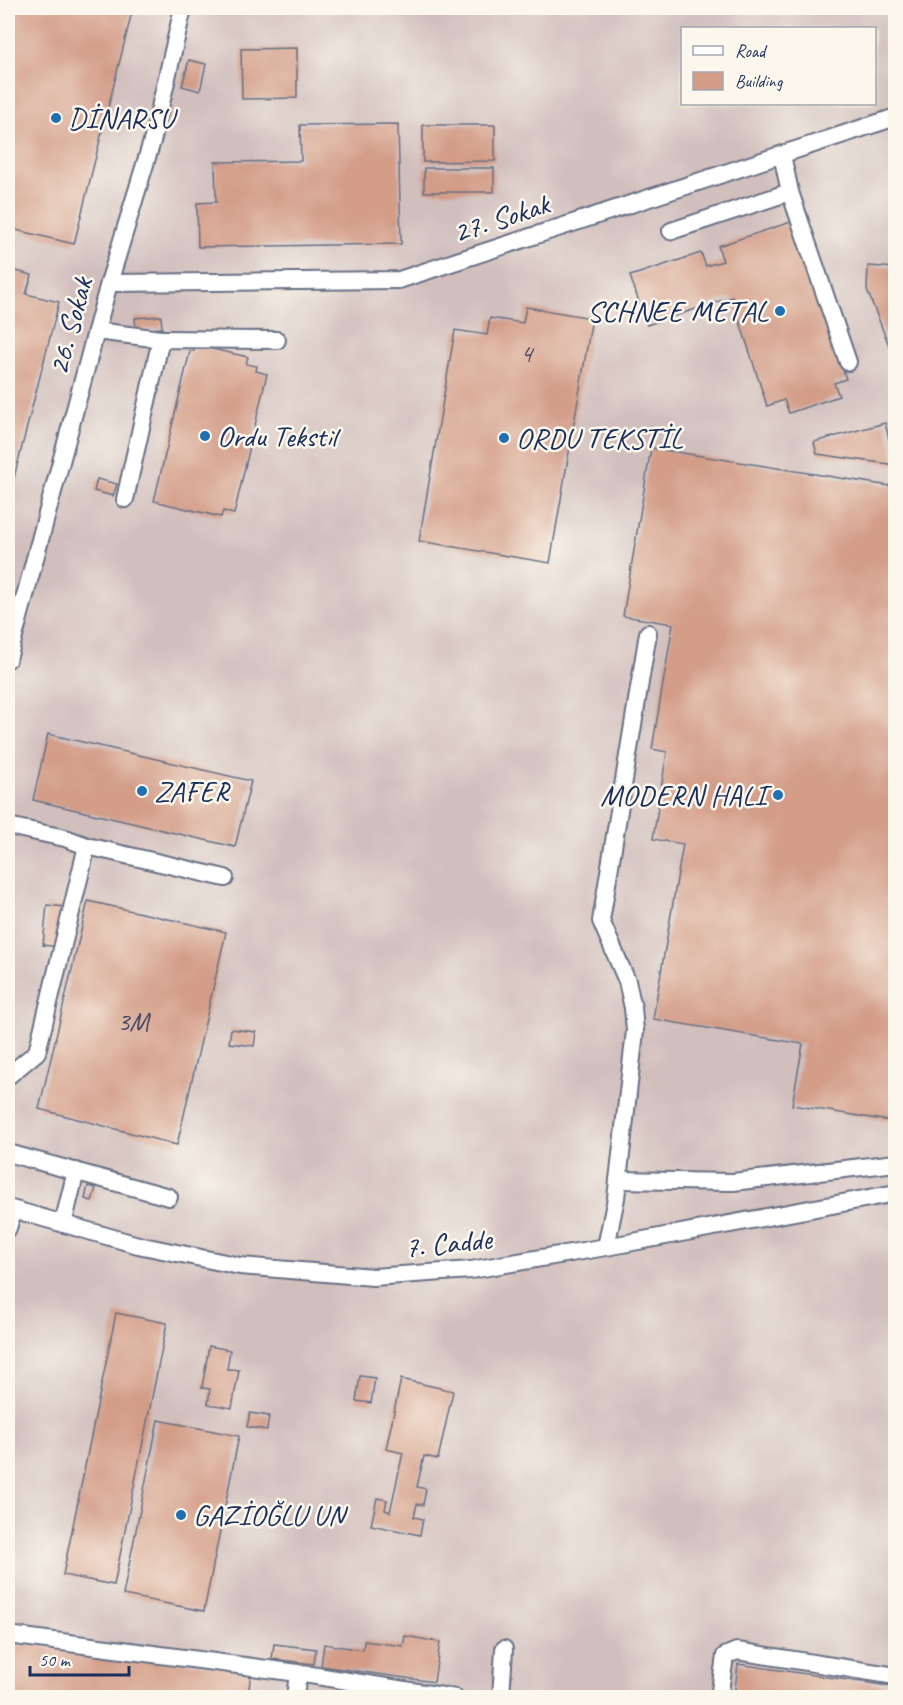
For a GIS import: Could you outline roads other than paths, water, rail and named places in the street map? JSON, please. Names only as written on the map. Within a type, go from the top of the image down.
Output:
[{"type":"street","name":"26. Sokak","points":[[8,659],[109,283],[153,138],[183,8]]},
{"type":"street","name":"27. Sokak","points":[[109,283],[399,280],[896,117]]},
{"type":"street","points":[[782,154],[790,192],[848,362]]},
{"type":"street","points":[[671,231],[790,192]]},
{"type":"street","points":[[96,331],[161,339],[277,339]]},
{"type":"street","points":[[125,499],[161,339]]},
{"type":"street","points":[[606,1247],[618,1180],[635,1030],[627,981],[601,921],[648,633]]},
{"type":"street","points":[[8,826],[225,878]]},
{"type":"street","points":[[8,1076],[37,1052],[87,846]]},
{"type":"street","points":[[8,1152],[168,1197]]},
{"type":"street","points":[[618,1180],[733,1182],[896,1163]]},
{"type":"street","points":[[63,1224],[76,1171]]},
{"type":"street","name":"7. Cadde","points":[[10,1209],[138,1245],[240,1266],[372,1277],[471,1270],[896,1193]]},
{"type":"street","points":[[8,1228],[10,1209]]},
{"type":"street","points":[[8,1635],[298,1673],[455,1698]]},
{"type":"street","points":[[501,1697],[504,1649]]},
{"type":"street","points":[[718,1698],[725,1656],[737,1651],[896,1676]]},
{"type":"street","points":[[295,1698],[298,1673]]},
{"type":"place","name":"DİNARSU","points":[[56,118]]},
{"type":"place","name":"SCHNEE METAL","points":[[780,311]]},
{"type":"place","name":"Ordu Tekstil","points":[[205,436]]},
{"type":"place","name":"ORDU TEKSTİL","points":[[504,438]]},
{"type":"place","name":"ZAFER","points":[[142,791]]},
{"type":"place","name":"MODERN HALI","points":[[778,795]]},
{"type":"place","name":"GAZİOĞLU UN","points":[[181,1515]]}]
